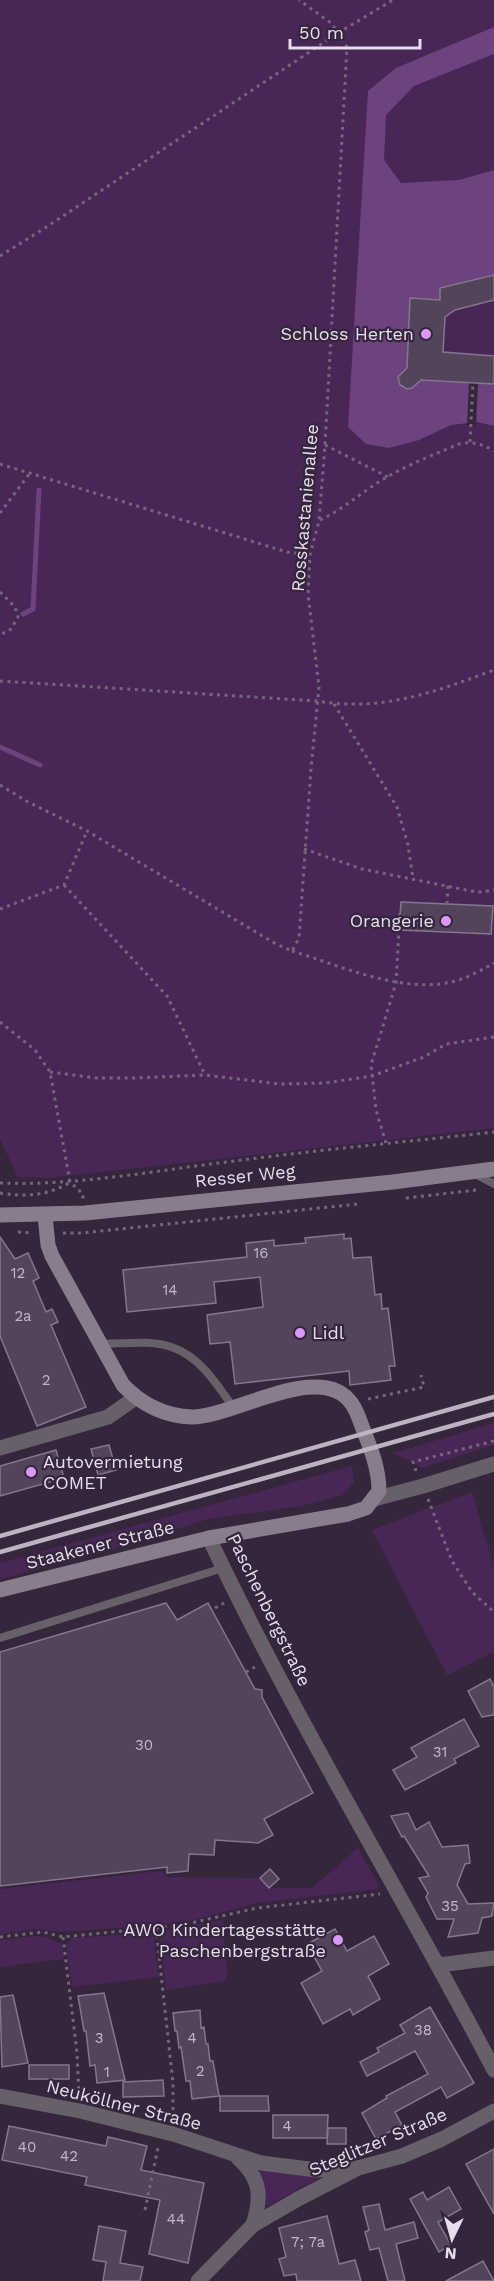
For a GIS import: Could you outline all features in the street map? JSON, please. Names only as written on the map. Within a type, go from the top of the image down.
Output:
[{"type":"street","name":"Resser Weg","points":[[0,1215],[45,1215],[393,1182],[494,1169]]},
{"type":"street","points":[[45,1215],[48,1245],[52,1256],[99,1344],[123,1385],[135,1398],[156,1410],[176,1416],[194,1417],[308,1387],[332,1389],[341,1393],[353,1404],[376,1466],[379,1491],[374,1498]]},
{"type":"street","points":[[0,1448],[108,1417],[135,1398]]},
{"type":"street","points":[[374,1498],[423,1486],[494,1464]]},
{"type":"street","name":"Paschenbergstraße","points":[[374,1498],[366,1508],[348,1514],[208,1538],[494,2070]]},
{"type":"street","name":"Staakener Straße","points":[[0,1590],[208,1538]]},
{"type":"street","points":[[439,1965],[494,1959]]},
{"type":"street","name":"Neuköllner Straße","points":[[0,2096],[80,2111],[167,2133],[236,2156],[289,2168],[338,2170],[358,2168]]},
{"type":"street","name":"Steglitzer Straße","points":[[198,2281],[253,2225],[298,2199],[358,2168],[402,2156],[442,2139],[494,2111]]},
{"type":"street","points":[[236,2156],[252,2172],[256,2181],[259,2199],[253,2225]]},
{"type":"lane","points":[[470,1172],[494,1184]]},
{"type":"lane","points":[[99,1344],[156,1344],[175,1348],[197,1362],[214,1380],[232,1407]]},
{"type":"lane","points":[[0,1638],[223,1568]]},
{"type":"path","points":[[299,0],[331,23],[338,33]]},
{"type":"path","points":[[0,256],[338,33],[393,0]]},
{"type":"path","name":"Rosskastanienallee","points":[[292,951],[299,938],[304,849],[319,687],[308,594],[310,555],[319,521],[325,445],[347,47],[338,33]]},
{"type":"path","points":[[470,442],[473,382]]},
{"type":"path","points":[[319,521],[388,477],[459,444],[470,442],[484,445],[494,451]]},
{"type":"path","points":[[325,445],[388,477]]},
{"type":"path","points":[[0,465],[287,552],[310,555]]},
{"type":"path","points":[[0,513],[30,473]]},
{"type":"path","points":[[0,592],[15,607],[18,617],[11,629],[0,635]]},
{"type":"path","points":[[0,681],[317,701],[334,704],[402,700],[426,695],[494,670]]},
{"type":"path","points":[[334,704],[397,807],[408,845],[413,878]]},
{"type":"path","points":[[0,786],[87,831],[276,944],[292,951],[396,983],[421,984],[455,981],[494,963]]},
{"type":"path","points":[[0,909],[64,885],[87,831]]},
{"type":"path","points":[[304,849],[362,869],[480,892],[494,890]]},
{"type":"path","points":[[64,885],[167,996],[205,1075]]},
{"type":"path","points":[[447,904],[448,886]]},
{"type":"path","points":[[386,1144],[376,1110],[371,1065],[396,983],[400,911]]},
{"type":"path","points":[[0,1023],[35,1050],[50,1072],[70,1182]]},
{"type":"path","points":[[50,1072],[116,1078],[205,1075],[280,1084],[326,1083],[372,1076],[424,1057],[447,1044],[494,1037]]},
{"type":"path","points":[[0,1183],[37,1185],[70,1182],[494,1132]]},
{"type":"path","points":[[0,1193],[27,1197],[42,1194],[70,1182]]},
{"type":"path","points":[[406,1198],[483,1190]]},
{"type":"path","points":[[82,1233],[360,1203]]},
{"type":"path","points":[[353,1404],[366,1399],[424,1388],[421,1375]]},
{"type":"path","points":[[494,1441],[413,1462],[439,1522],[452,1562],[472,1592],[494,1612]]},
{"type":"path","points":[[246,1672],[255,1667]]},
{"type":"path","points":[[0,1937],[43,1932],[63,1937],[156,1928],[217,1918],[257,1908],[397,1892]]},
{"type":"path","points":[[145,2210],[167,2133],[173,2083],[156,1928]]},
{"type":"path","points":[[63,1937],[77,2053],[80,2111]]},
{"type":"shaded area","points":[[0,0],[494,0],[494,1128],[49,1178],[18,1177],[0,1139]]},
{"type":"shaded area","points":[[494,27],[494,54],[414,86],[386,115],[384,160],[401,183],[459,180],[494,170],[494,275],[440,300],[410,298],[407,370],[401,373],[398,381],[407,389],[412,388],[421,380],[494,384],[494,426],[477,422],[451,425],[419,440],[389,448],[366,444],[348,427],[368,91],[396,68]]},
{"type":"shaded area","points":[[494,1423],[494,1445],[422,1468],[394,1453]]},
{"type":"shaded area","points":[[352,1466],[354,1482],[342,1495],[302,1506],[208,1519],[134,1543],[0,1579],[0,1563]]},
{"type":"shaded area","points":[[472,1492],[494,1568],[494,1652],[447,1675],[372,1530]]},
{"type":"shaded area","points":[[358,1848],[379,1886],[377,1889],[256,1903],[194,1920],[157,1925],[59,1932],[37,1929],[0,1934],[0,1889],[161,1871],[168,1877],[260,1878],[269,1888],[312,1888]]},
{"type":"shaded area","points":[[223,1920],[227,1973],[225,1981],[166,1990],[159,1931]]},
{"type":"shaded area","points":[[153,1932],[159,1977],[72,1987],[66,1945],[72,1938]]},
{"type":"shaded area","points":[[46,1937],[62,1944],[64,1959],[0,1967],[0,1940]]},
{"type":"shaded area","points":[[259,2171],[319,2178],[266,2207],[264,2182]]},
{"type":"pier","points":[[469,382],[478,383],[476,425],[467,426]]},
{"type":"building","name":"Schloss Herten","points":[[494,275],[494,300],[455,310],[445,317],[443,352],[494,356],[494,384],[421,380],[412,388],[407,389],[400,385],[398,377],[407,368],[410,298],[440,300],[440,288]]},
{"type":"building","name":"Orangerie","points":[[401,902],[493,906],[491,934],[399,930]]},
{"type":"building","points":[[344,1234],[344,1239],[351,1238],[353,1258],[371,1257],[375,1295],[381,1294],[382,1309],[388,1308],[395,1366],[389,1366],[391,1380],[350,1385],[349,1371],[235,1384],[230,1342],[210,1344],[207,1315],[263,1307],[260,1277],[214,1282],[216,1303],[127,1312],[123,1270],[247,1257],[246,1243],[274,1240],[274,1246],[306,1243],[305,1238]]},
{"type":"building","points":[[0,1237],[15,1259],[28,1253],[39,1278],[33,1281],[46,1312],[52,1309],[58,1322],[51,1325],[86,1407],[37,1426],[0,1336]]},
{"type":"building","points":[[109,1445],[116,1470],[98,1475],[91,1449]]},
{"type":"building","name":"Autovermietung COMET","points":[[56,1450],[64,1478],[0,1496],[0,1466]]},
{"type":"building","points":[[166,1603],[177,1620],[208,1603],[255,1689],[262,1690],[262,1697],[313,1793],[264,1819],[273,1835],[258,1843],[215,1840],[214,1855],[189,1854],[188,1871],[167,1873],[167,1867],[0,1886],[0,1652]]},
{"type":"building","points":[[490,1679],[494,1687],[494,1715],[482,1717],[468,1691]]},
{"type":"building","points":[[464,1719],[479,1746],[454,1759],[456,1763],[405,1790],[393,1770],[417,1757],[411,1748]]},
{"type":"building","points":[[408,1813],[416,1830],[429,1822],[442,1847],[468,1845],[470,1863],[465,1864],[457,1885],[468,1904],[494,1903],[492,1916],[482,1918],[478,1933],[448,1937],[454,1919],[437,1919],[426,1897],[428,1893],[419,1878],[429,1876],[404,1836],[402,1837],[391,1816]]},
{"type":"building","points":[[270,1869],[279,1879],[269,1888],[260,1878]]},
{"type":"building","points":[[335,1929],[347,1951],[374,1936],[389,1964],[368,1976],[380,1999],[353,2015],[350,2009],[323,2024],[301,1983],[322,1971],[307,1944]]},
{"type":"building","points":[[104,1993],[125,2080],[97,2083],[95,2065],[90,2066],[86,2031],[84,2031],[78,1996]]},
{"type":"building","points":[[13,1995],[28,2063],[2,2067],[0,1997]]},
{"type":"building","points":[[430,2007],[474,2083],[447,2098],[441,2087],[395,2112],[402,2125],[376,2139],[362,2113],[387,2098],[386,2096],[428,2074],[415,2051],[367,2076],[360,2062],[379,2052],[377,2048],[405,2033],[400,2025]]},
{"type":"building","points":[[200,2010],[201,2028],[204,2027],[219,2096],[192,2099],[190,2081],[186,2081],[173,2013]]},
{"type":"building","points":[[29,2065],[69,2065],[69,2079],[29,2079]]},
{"type":"building","points":[[163,2080],[164,2096],[123,2097],[123,2082]]},
{"type":"building","points":[[220,2096],[268,2096],[269,2111],[220,2111]]},
{"type":"building","points":[[273,2115],[328,2115],[327,2138],[273,2138]]},
{"type":"building","points":[[9,2126],[106,2146],[108,2137],[147,2146],[141,2170],[204,2183],[188,2263],[149,2254],[160,2200],[85,2185],[87,2177],[2,2160]]},
{"type":"building","points":[[328,2128],[346,2128],[346,2144],[327,2144]]},
{"type":"building","points":[[494,2149],[494,2214],[466,2164]]},
{"type":"building","points":[[449,2187],[461,2209],[438,2222],[451,2245],[439,2252],[410,2199],[423,2192],[427,2200]]},
{"type":"building","points":[[379,2204],[385,2230],[414,2222],[418,2238],[396,2244],[405,2281],[388,2281],[379,2248],[370,2250],[365,2232],[369,2230],[363,2207]]},
{"type":"building","points":[[327,2216],[339,2264],[355,2260],[361,2281],[297,2281],[296,2274],[284,2276],[279,2259],[286,2257],[279,2228]]},
{"type":"building","points":[[99,2226],[126,2231],[120,2263],[143,2267],[140,2281],[103,2281],[106,2262],[93,2260]]},
{"type":"building","points":[[483,2261],[494,2281],[446,2281]]},
{"type":"waterway","points":[[23,614],[33,609],[39,490]]},
{"type":"waterway","points":[[0,747],[40,765]]},
{"type":"railway","points":[[0,1536],[494,1397]]},
{"type":"railway","points":[[0,1552],[494,1414]]},
{"type":"place","name":"Schloss Herten","points":[[426,334]]},
{"type":"place","name":"Orangerie","points":[[446,921]]},
{"type":"place","name":"Lidl","points":[[300,1333]]},
{"type":"place","name":"Autovermietung COMET","points":[[31,1472]]},
{"type":"place","name":"AWO Kindertagesstätte Paschenbergstraße","points":[[338,1940]]}]
